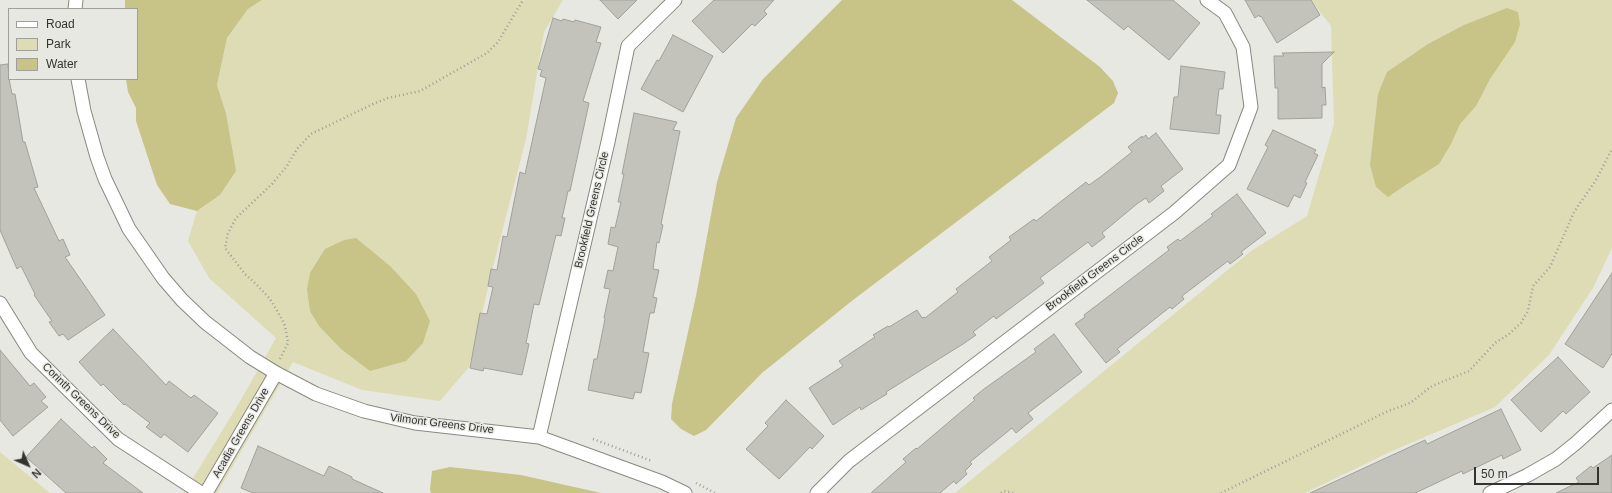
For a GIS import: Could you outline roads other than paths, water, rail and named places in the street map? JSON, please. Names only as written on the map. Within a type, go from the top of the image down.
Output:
[{"type":"street","name":"Brookfield Greens Circle","points":[[539,437],[608,142],[628,46],[675,0]]},
{"type":"street","name":"Brookfield Greens Circle","points":[[817,493],[849,461],[1174,213],[1229,164],[1251,107],[1243,47],[1225,13],[1207,0]]},
{"type":"street","name":"Vilmont Greens Drive","points":[[78,80],[91,137],[104,179],[129,228],[146,254],[177,294],[205,322],[239,350],[277,367],[316,394],[364,411],[415,423],[508,432],[539,437],[662,482],[685,493]]},
{"type":"street","name":"Corinth Greens Drive","points":[[0,303],[32,353],[118,439],[201,493]]},
{"type":"street","name":"Acadia Greens Drive","points":[[206,493],[277,367]]},
{"type":"street","points":[[1490,493],[1528,475],[1556,459],[1612,410]]},
{"type":"water","points":[[125,0],[262,0],[248,9],[227,38],[217,85],[226,113],[236,171],[220,195],[197,211],[170,204],[157,185],[136,121],[136,108],[128,92],[126,80],[138,80],[138,8],[125,8]]},
{"type":"water","points":[[842,0],[1012,0],[1100,67],[1113,81],[1118,93],[1114,103],[853,300],[762,373],[706,430],[694,436],[681,429],[671,419],[672,404],[696,296],[717,182],[736,118],[763,79]]},
{"type":"water","points":[[1507,8],[1518,12],[1520,24],[1515,42],[1490,79],[1476,106],[1460,124],[1451,144],[1439,164],[1388,197],[1376,187],[1370,165],[1378,94],[1387,72],[1428,44],[1464,25]]},
{"type":"water","points":[[356,238],[390,266],[416,294],[430,321],[423,343],[406,361],[370,371],[341,349],[319,326],[310,311],[307,289],[310,273],[325,249],[344,240]]},
{"type":"water","points":[[450,467],[521,475],[601,493],[431,493],[432,471]]}]
